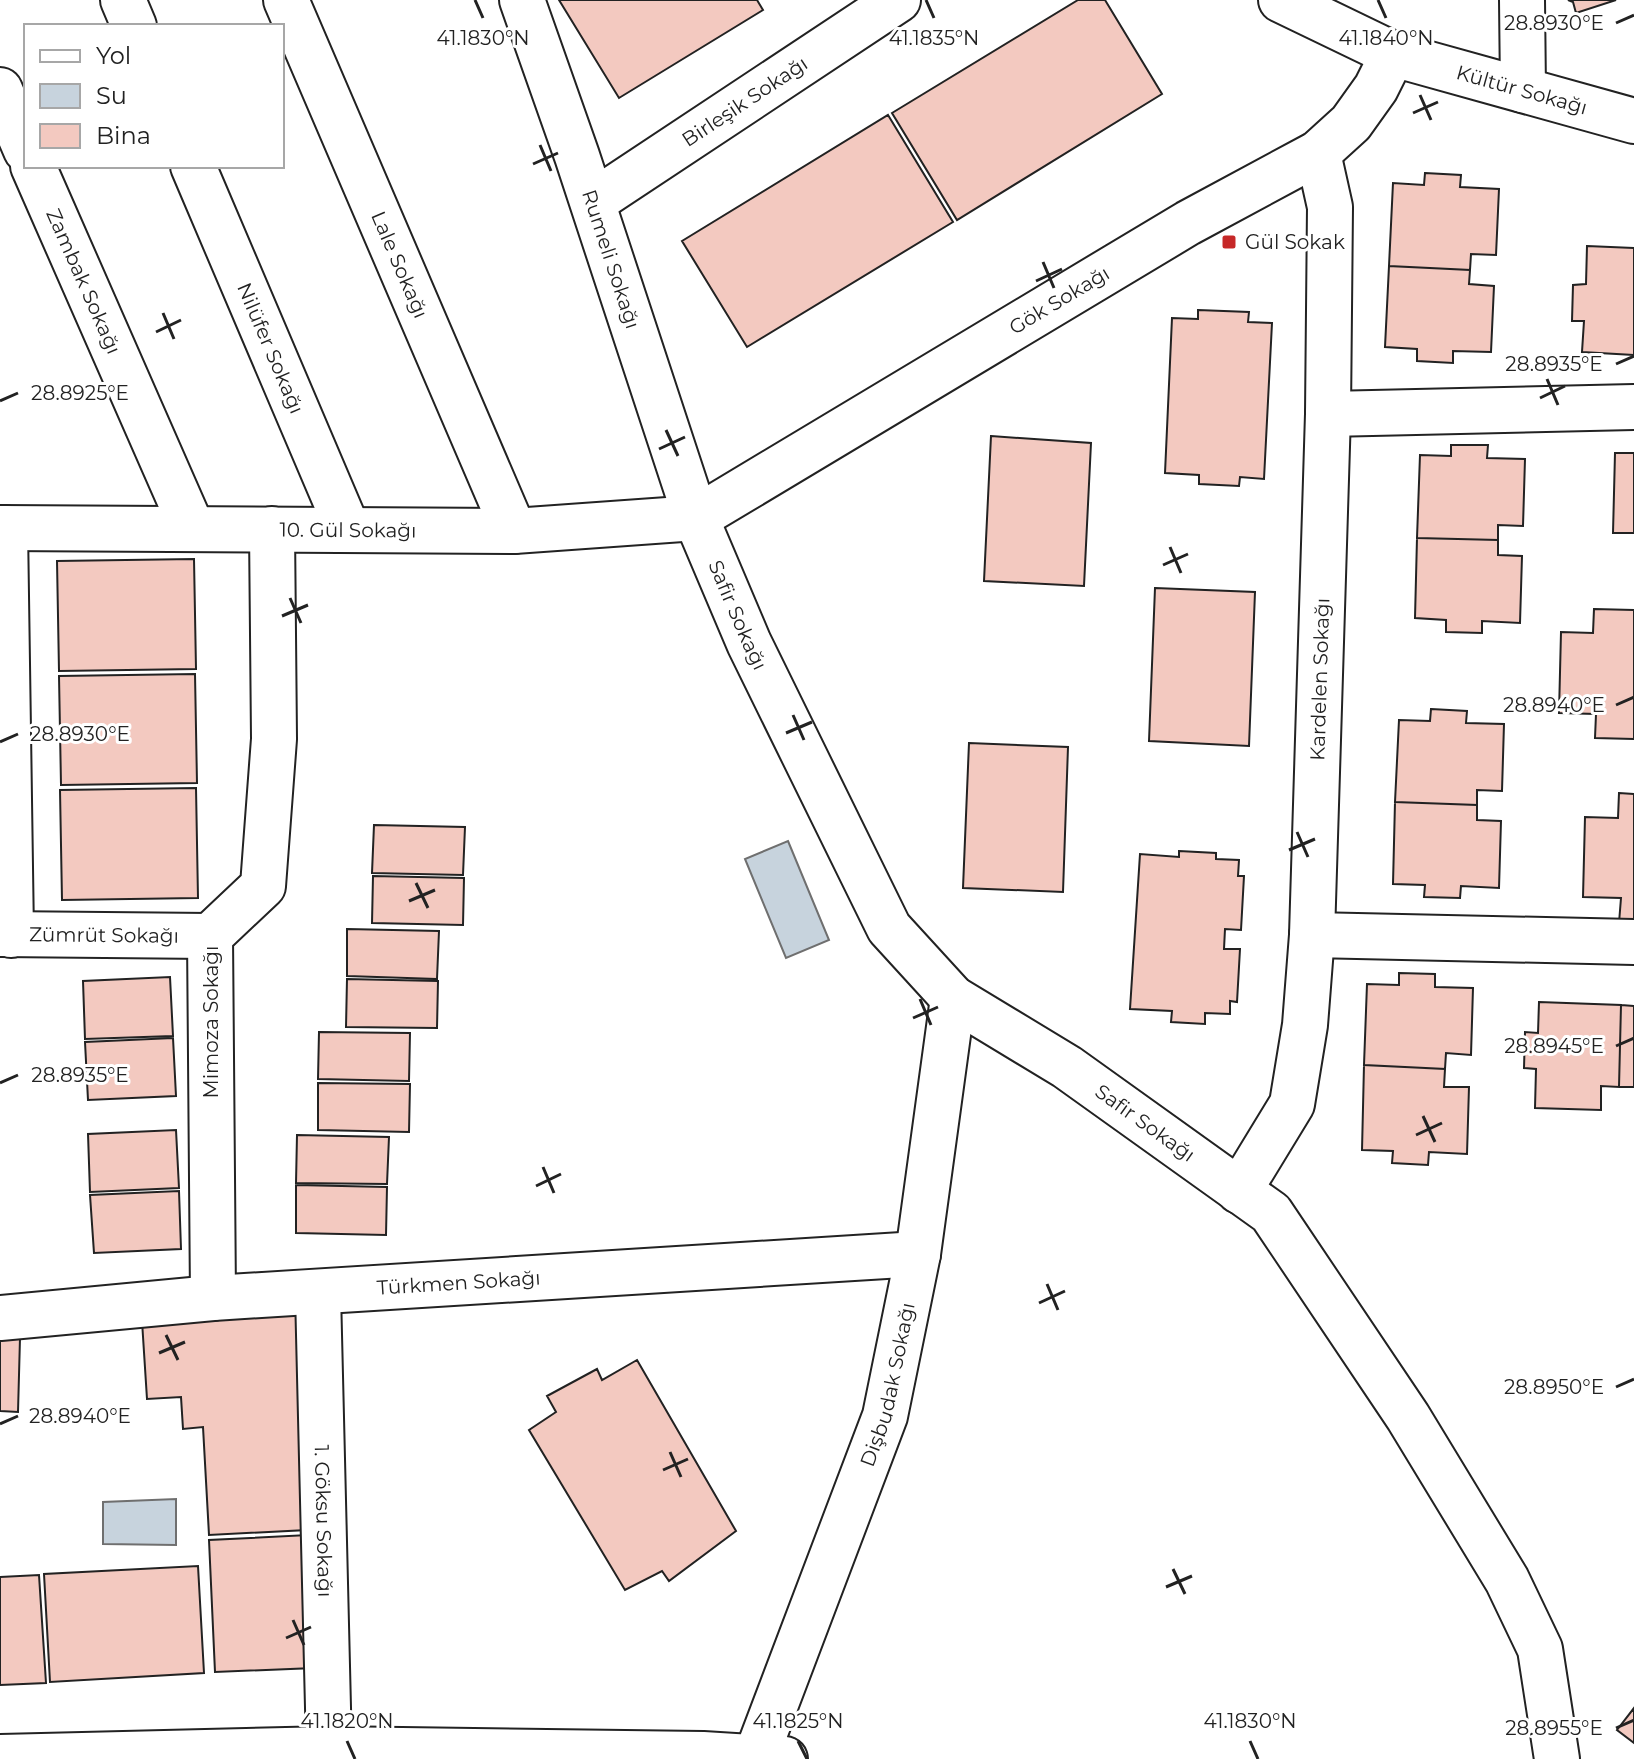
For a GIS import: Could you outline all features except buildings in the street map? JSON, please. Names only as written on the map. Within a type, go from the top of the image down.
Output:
[{"type":"street","points":[[123,0],[133,24]]},
{"type":"street","name":"Lale Sokağı","points":[[286,0],[514,531]]},
{"type":"street","name":"Rumeli Sokağı","points":[[522,0],[593,202],[696,518]]},
{"type":"street","name":"Birleşik Sokağı","points":[[593,202],[898,0]]},
{"type":"street","name":"Kültür Sokağı","points":[[1281,0],[1393,54],[1634,121]]},
{"type":"street","points":[[1522,0],[1523,90]]},
{"type":"street","name":"Gök Sokağı","points":[[696,518],[1188,223],[1318,153],[1351,123],[1376,88],[1393,54]]},
{"type":"street","points":[[0,90],[24,145]]},
{"type":"street","name":"Kardelen Sokağı","points":[[1239,1191],[1292,1104],[1305,1025],[1312,935],[1328,414],[1330,207],[1318,153]]},
{"type":"street","name":"Zambak Sokağı","points":[[34,168],[192,528]]},
{"type":"street","name":"Nilüfer Sokağı","points":[[194,168],[348,530]]},
{"type":"street","points":[[1328,414],[1634,407]]},
{"type":"street","name":"10. Gül Sokağı","points":[[3,528],[514,531],[696,518]]},
{"type":"street","name":"Safir Sokağı","points":[[696,518],[749,643],[889,928],[953,998],[1067,1067],[1271,1213],[1408,1417],[1507,1580],[1540,1649],[1557,1759]]},
{"type":"street","points":[[3,528],[5,934]]},
{"type":"street","name":"Mimoza Sokağı","points":[[213,1298],[210,936],[263,886],[274,739],[272,529]]},
{"type":"street","name":"Zümrüt Sokağı","points":[[5,934],[210,936]]},
{"type":"street","points":[[1312,935],[1634,942]]},
{"type":"street","name":"Dişbudak Sokağı","points":[[766,1758],[885,1416],[918,1254],[953,998]]},
{"type":"street","name":"Türkmen Sokağı","points":[[0,1318],[213,1298],[918,1254]]},
{"type":"street","name":"1. Göksu Sokağı","points":[[318,1293],[329,1749]]},
{"type":"street","points":[[0,1757],[329,1749],[766,1758]]},
{"type":"water","points":[[788,841],[829,940],[786,958],[745,859]]},
{"type":"water","points":[[176,1499],[176,1545],[103,1544],[103,1502]]},
{"type":"place","name":"Gül Sokak","points":[[1229,242]]}]
